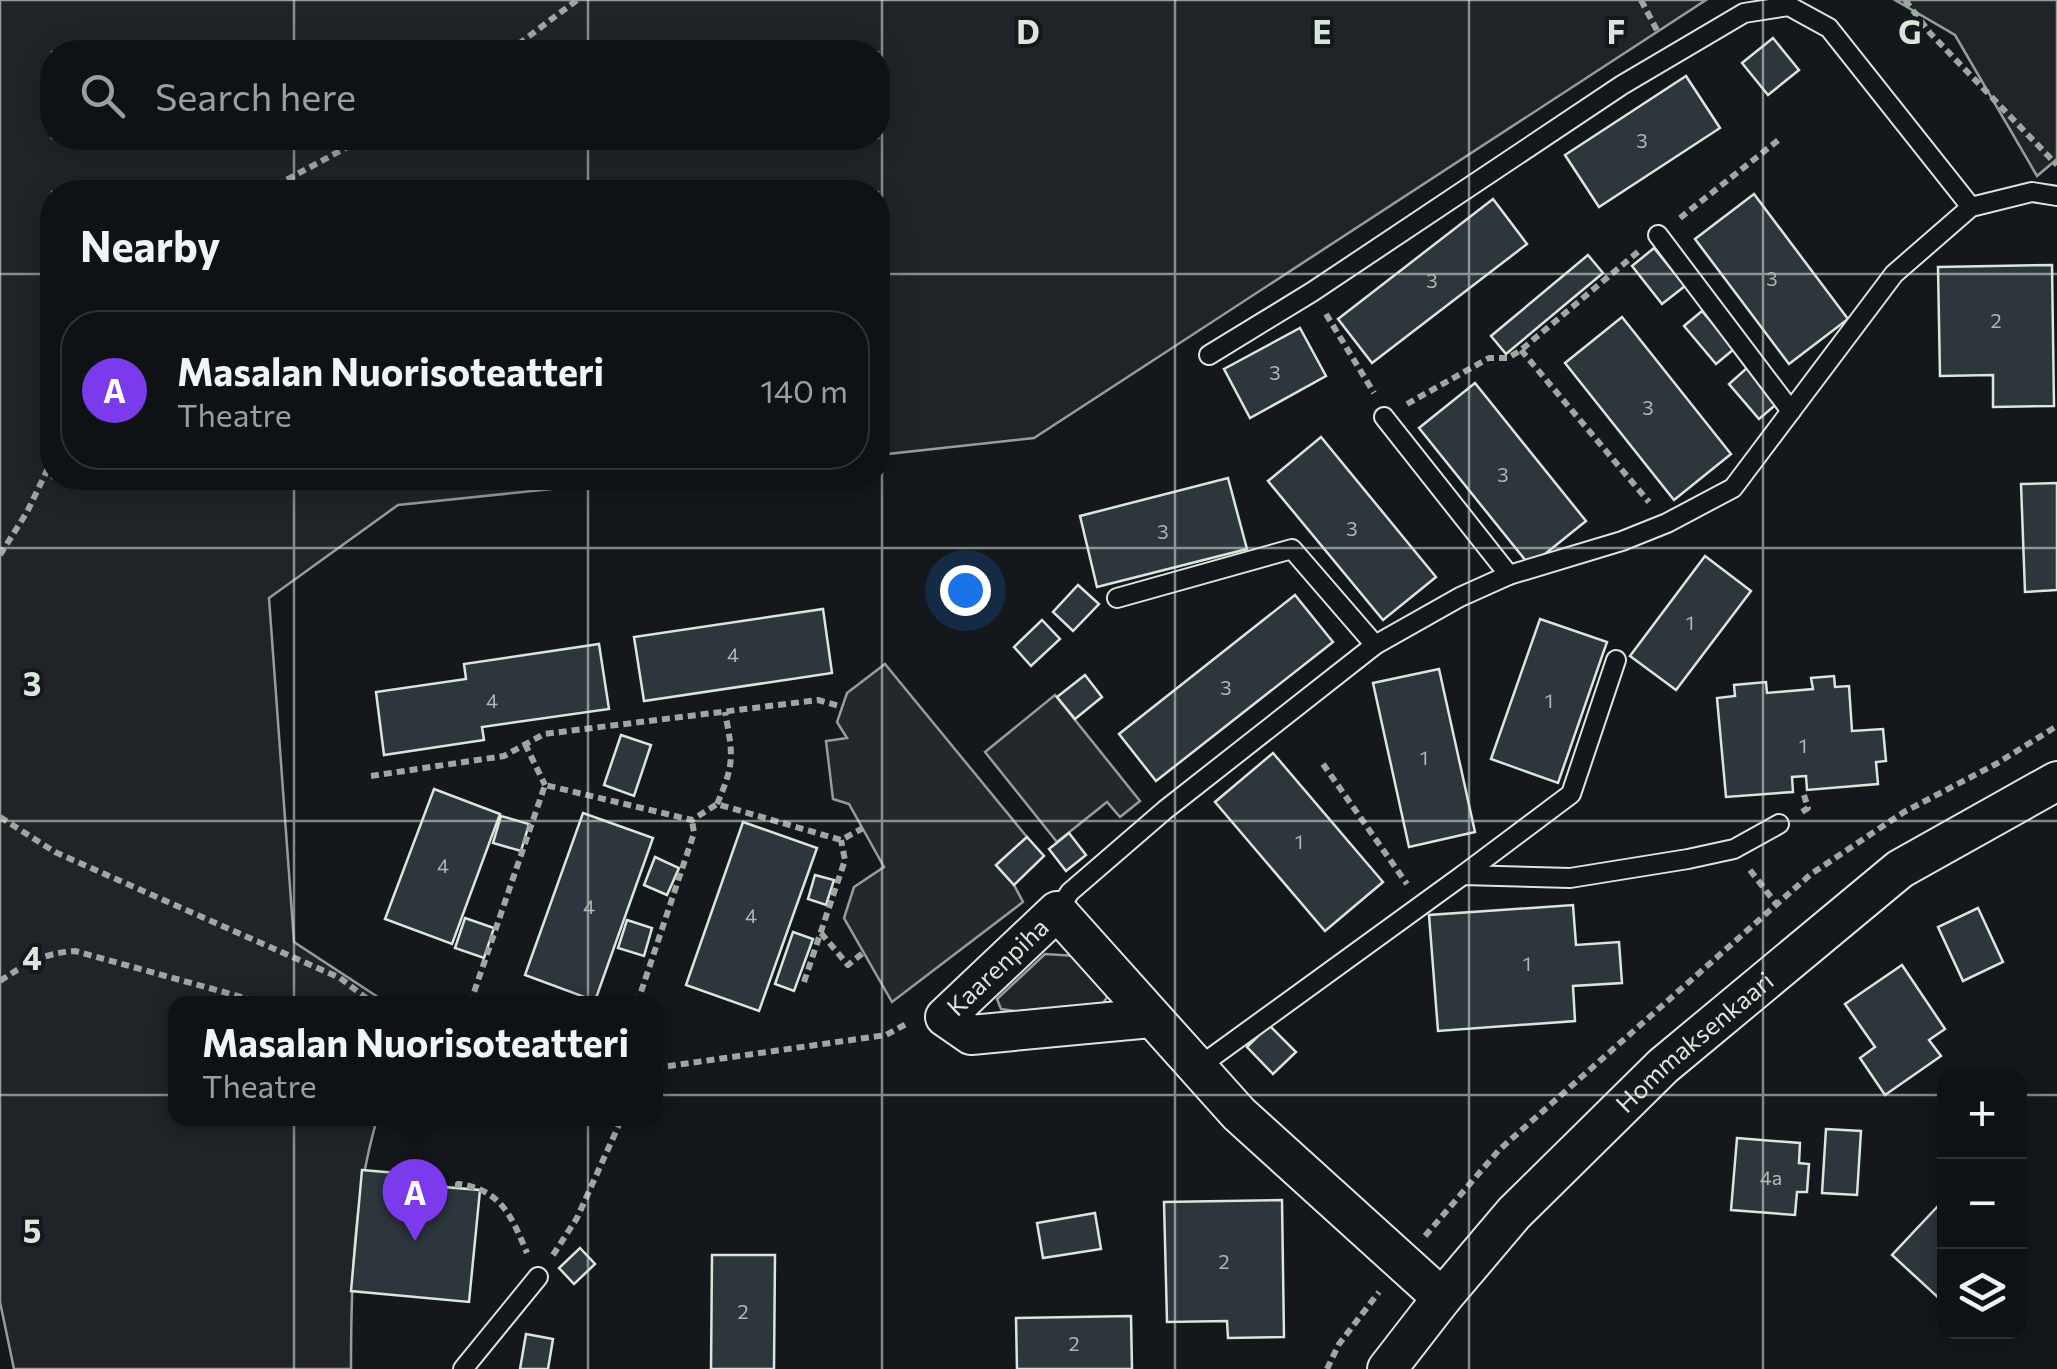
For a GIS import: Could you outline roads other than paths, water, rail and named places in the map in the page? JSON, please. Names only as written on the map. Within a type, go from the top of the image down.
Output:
[{"type":"street","name":"Hommaksenkaari","points":[[1387,1369],[1514,1213],[1678,1054],[1900,869],[2057,781]]},
{"type":"street","name":"Kaarenpiha","points":[[1152,1018],[970,1035],[946,1017],[1057,911],[1239,1114],[1442,1298]]},
{"type":"lane","points":[[1210,355],[1312,292],[1622,84],[1744,13],[1789,6],[1829,28],[1971,208]]},
{"type":"lane","points":[[1057,911],[1070,892],[1165,810],[1375,646],[1460,597],[1509,575],[1622,542],[1733,488],[1894,274],[1971,208],[2032,192],[2057,196]]},
{"type":"lane","points":[[1658,235],[1791,411]]},
{"type":"lane","points":[[1384,417],[1509,575]]},
{"type":"lane","points":[[1117,598],[1292,549],[1375,646]]},
{"type":"lane","points":[[1197,1068],[1571,794],[1616,660]]},
{"type":"lane","points":[[1463,875],[1570,878],[1734,850],[1779,824]]},
{"type":"lane","points":[[464,1369],[538,1277]]},
{"type":"place","name":"Masalan Nuorisoteatteri","points":[[415,1241]]}]
